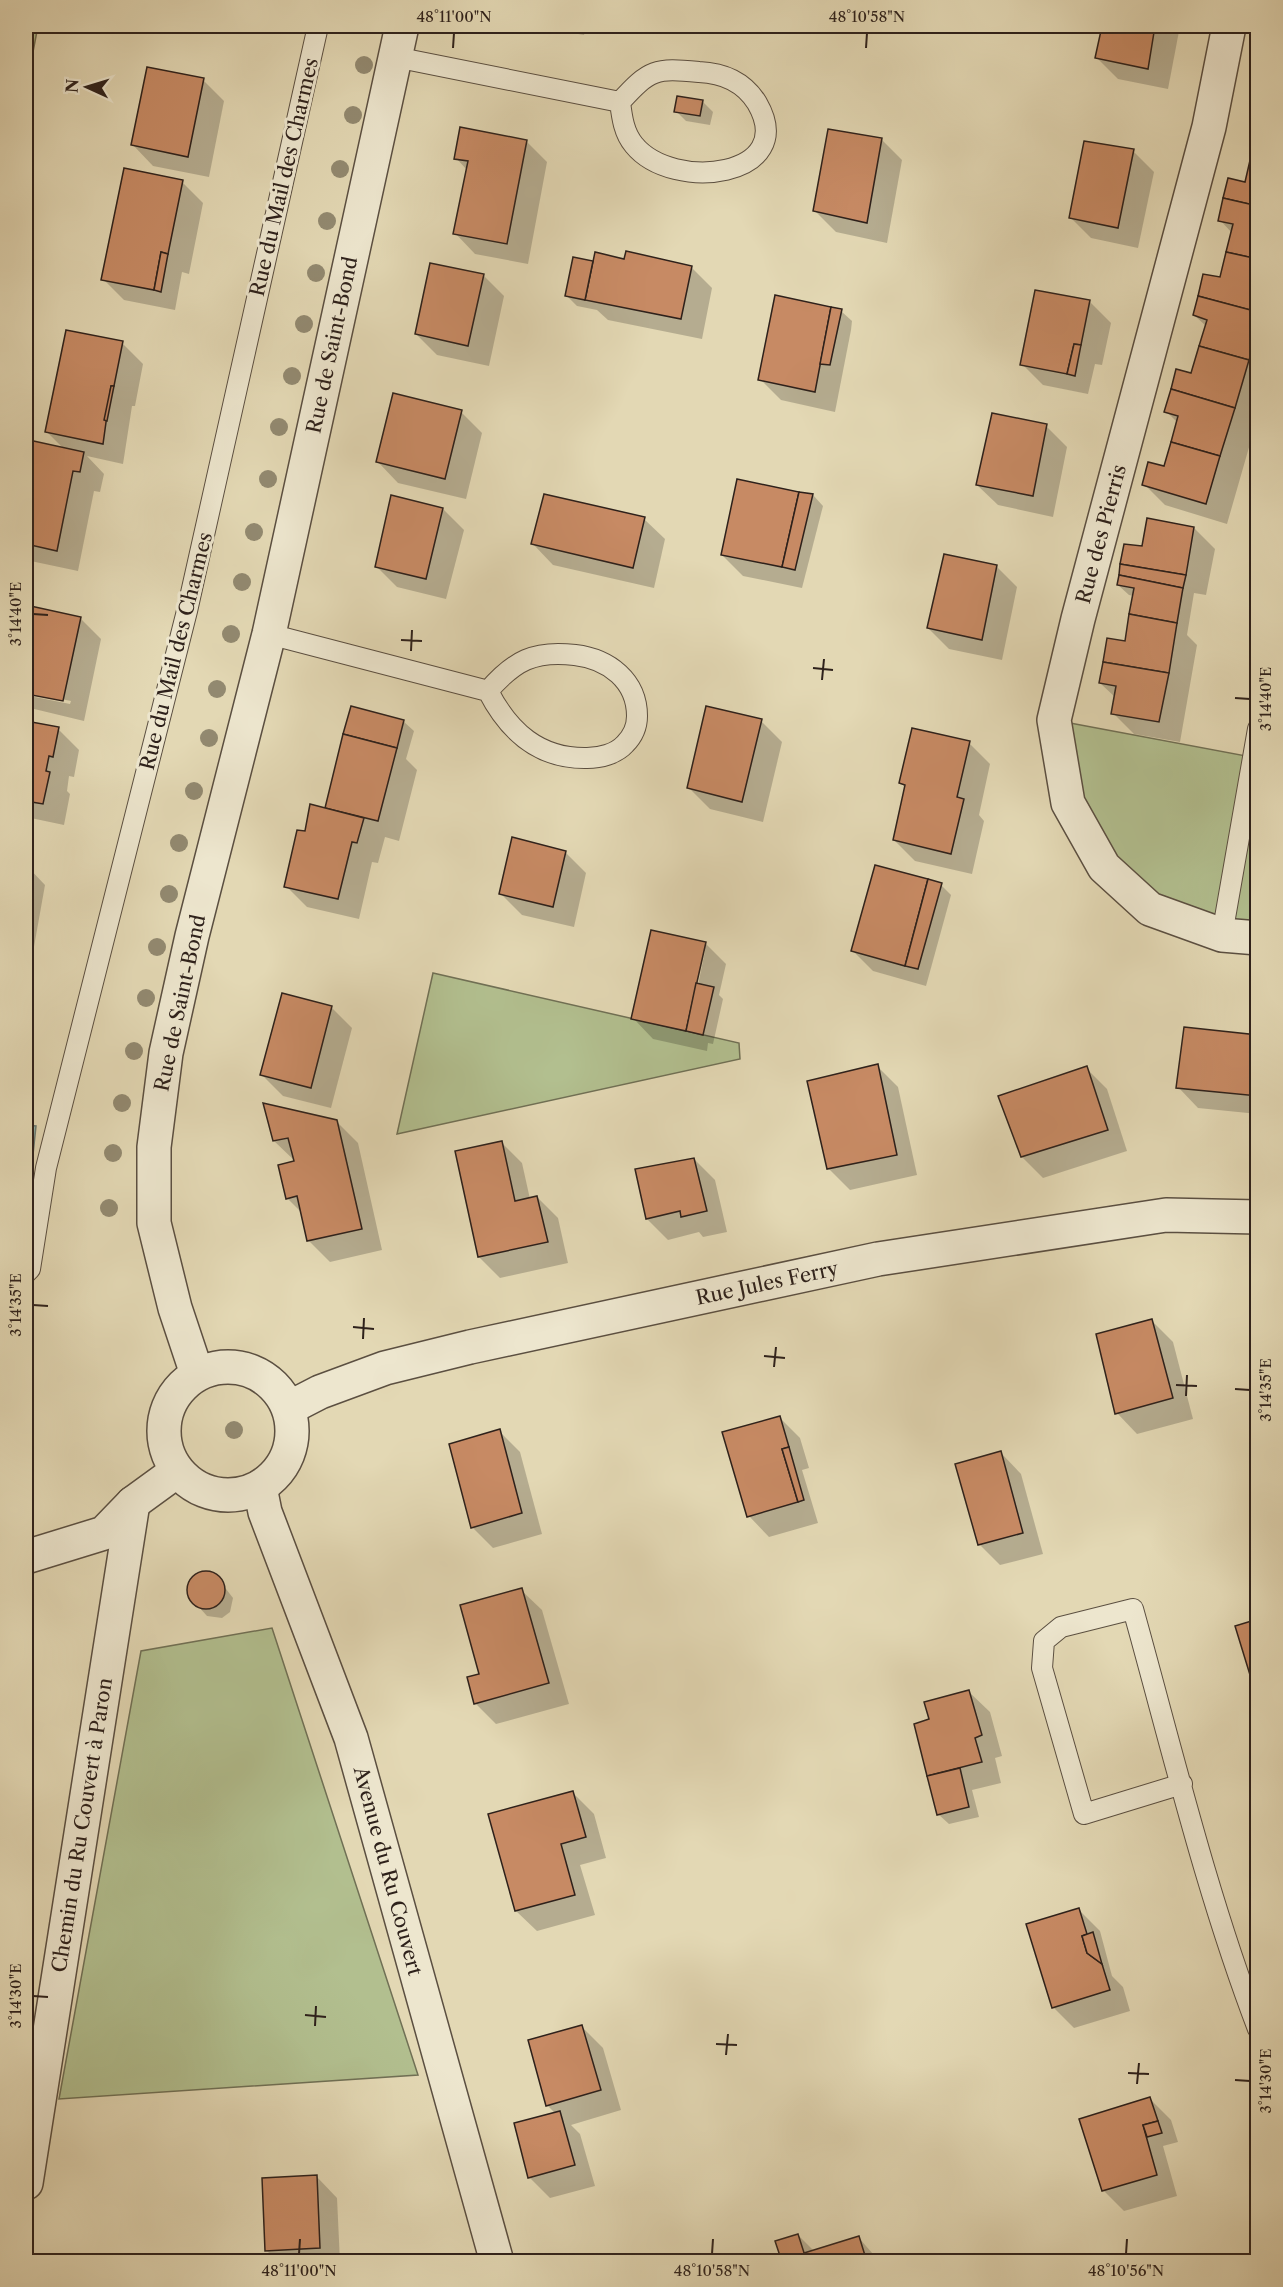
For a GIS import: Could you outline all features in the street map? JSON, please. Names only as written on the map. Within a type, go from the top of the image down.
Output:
[{"type":"street","name":"Rue de Saint-Bond","points":[[197,1374],[175,1308],[154,1223],[154,1147],[166,1053],[187,960],[269,634],[402,26]]},
{"type":"street","name":"Rue des Pierris","points":[[1229,26],[1209,127],[1078,619],[1054,720],[1068,803],[1104,867],[1150,909],[1222,935],[1257,938]]},
{"type":"street","name":"Rue Jules Ferry","points":[[289,1408],[320,1392],[386,1368],[470,1347],[878,1260],[1166,1215],[1257,1217]]},
{"type":"street","points":[[218,1366],[240,1367],[261,1375],[278,1389],[289,1408],[293,1426],[288,1453],[274,1477],[260,1487],[243,1494],[225,1496],[207,1492],[191,1484],[177,1471],[167,1452],[163,1430],[168,1407],[180,1388],[197,1374],[218,1366]]},
{"type":"street","points":[[26,1557],[104,1533],[134,1503],[160,1481],[177,1471]]},
{"type":"street","name":"Avenue du Ru Couvert","points":[[260,1487],[265,1512],[351,1738],[497,2262]]},
{"type":"street","name":"Chemin du Ru Couvert à Paron","points":[[26,2183],[134,1503]]},
{"type":"lane","name":"Rue du Mail des Charmes","points":[[26,1274],[30,1269],[49,1157],[187,611],[318,26]]},
{"type":"lane","points":[[395,57],[620,102]]},
{"type":"lane","points":[[659,70],[705,72],[731,78],[753,97],[763,115],[764,140],[754,156],[740,167],[724,172],[687,171],[651,159],[635,146],[624,127],[620,102],[642,78],[659,70]]},
{"type":"lane","points":[[269,634],[488,691],[511,728],[525,741],[567,759],[610,754],[624,746],[634,734],[637,701],[626,679],[604,663],[584,656],[561,653],[528,657],[505,672],[488,691]]},
{"type":"lane","points":[[1222,935],[1257,729]]},
{"type":"lane","points":[[1182,1784],[1084,1814],[1042,1668],[1044,1641],[1061,1627],[1133,1609],[1234,1966],[1257,2029]]},
{"type":"green space","points":[[26,26],[38,26],[26,88]]},
{"type":"green space","points":[[1054,720],[1257,758],[1257,938],[1222,935],[1104,867]]},
{"type":"green space","points":[[433,973],[739,1043],[740,1059],[397,1134]]},
{"type":"green space","points":[[272,1628],[418,2075],[59,2099],[141,1651]]},
{"type":"water","points":[[26,1125],[36,1126],[26,1205]]},
{"type":"building","points":[[1102,26],[1155,26],[1148,69],[1095,58]]},
{"type":"building","points":[[147,67],[204,78],[188,157],[131,145]]},
{"type":"building","points":[[677,96],[703,100],[700,116],[674,112]]},
{"type":"building","points":[[460,127],[527,140],[507,244],[453,234],[468,161],[454,159]]},
{"type":"building","points":[[828,129],[882,138],[867,223],[813,211]]},
{"type":"building","points":[[1084,141],[1134,149],[1118,228],[1069,218]]},
{"type":"building","points":[[1251,156],[1258,158],[1258,206],[1223,198],[1228,178],[1245,182]]},
{"type":"building","points":[[124,168],[183,180],[168,254],[161,252],[154,290],[101,280]]},
{"type":"building","points":[[1223,198],[1258,206],[1258,259],[1226,252],[1233,224],[1218,221]]},
{"type":"building","points":[[626,251],[692,266],[681,319],[585,300],[595,252],[624,259]]},
{"type":"building","points":[[161,252],[168,254],[161,292],[154,290]]},
{"type":"building","points":[[1226,252],[1258,259],[1258,312],[1198,296],[1203,274],[1220,277]]},
{"type":"building","points":[[573,257],[593,261],[585,300],[565,296]]},
{"type":"building","points":[[430,263],[484,274],[468,346],[415,334]]},
{"type":"building","points":[[1035,290],[1090,300],[1081,345],[1074,344],[1067,374],[1020,365]]},
{"type":"building","points":[[775,295],[831,307],[815,392],[758,380]]},
{"type":"building","points":[[1198,296],[1258,312],[1258,332],[1249,360],[1199,346],[1207,320],[1193,315]]},
{"type":"building","points":[[831,307],[842,309],[830,365],[820,364]]},
{"type":"building","points":[[66,330],[123,341],[114,386],[111,386],[103,444],[45,432]]},
{"type":"building","points":[[1074,344],[1081,345],[1075,376],[1067,374]]},
{"type":"building","points":[[1199,346],[1249,360],[1235,408],[1171,389],[1176,369],[1191,373]]},
{"type":"building","points":[[111,386],[114,386],[107,421],[104,420]]},
{"type":"building","points":[[1171,389],[1235,408],[1220,456],[1171,442],[1178,416],[1164,412]]},
{"type":"building","points":[[393,393],[462,410],[445,479],[376,462]]},
{"type":"building","points":[[992,413],[1047,424],[1033,496],[976,485]]},
{"type":"building","points":[[29,440],[84,452],[80,472],[73,471],[57,551],[26,544],[26,453]]},
{"type":"building","points":[[1171,442],[1220,456],[1206,504],[1142,485],[1148,462],[1164,466]]},
{"type":"building","points":[[737,479],[799,492],[782,567],[721,555]]},
{"type":"building","points":[[799,492],[813,494],[795,570],[782,567]]},
{"type":"building","points":[[544,494],[645,517],[633,568],[531,544]]},
{"type":"building","points":[[391,495],[443,508],[426,579],[375,567]]},
{"type":"building","points":[[1147,518],[1194,527],[1186,575],[1120,564],[1124,544],[1142,546]]},
{"type":"building","points":[[944,554],[997,565],[982,640],[927,628]]},
{"type":"building","points":[[1120,564],[1186,575],[1183,588],[1119,575]]},
{"type":"building","points":[[1119,575],[1183,588],[1177,623],[1129,614],[1134,588],[1117,585]]},
{"type":"building","points":[[26,605],[81,617],[63,701],[26,694]]},
{"type":"building","points":[[1129,614],[1177,623],[1169,673],[1103,662],[1107,638],[1125,641]]},
{"type":"building","points":[[1103,662],[1169,673],[1159,722],[1111,714],[1116,686],[1099,683]]},
{"type":"building","points":[[351,706],[404,720],[397,748],[343,734]]},
{"type":"building","points":[[706,706],[762,719],[742,802],[687,788]]},
{"type":"building","points":[[26,721],[59,727],[53,757],[49,756],[46,771],[50,772],[43,804],[26,801]]},
{"type":"building","points":[[912,728],[970,741],[957,797],[964,799],[951,854],[893,840],[905,785],[899,783]]},
{"type":"building","points":[[343,734],[397,748],[378,821],[325,808]]},
{"type":"building","points":[[310,804],[364,818],[357,843],[352,842],[338,899],[284,887],[297,830],[305,831]]},
{"type":"building","points":[[512,837],[566,851],[553,907],[499,894]]},
{"type":"building","points":[[875,865],[928,879],[905,966],[851,951]]},
{"type":"building","points":[[928,879],[942,883],[918,969],[905,966]]},
{"type":"building","points":[[651,930],[706,942],[686,1031],[631,1019]]},
{"type":"building","points":[[696,983],[714,987],[703,1035],[686,1031]]},
{"type":"building","points":[[282,993],[332,1006],[311,1088],[260,1075]]},
{"type":"building","points":[[1184,1027],[1258,1035],[1258,1096],[1176,1088]]},
{"type":"building","points":[[878,1064],[897,1155],[827,1169],[807,1081]]},
{"type":"building","points":[[1087,1066],[1108,1130],[1021,1157],[998,1096]]},
{"type":"building","points":[[263,1103],[337,1120],[362,1229],[307,1241],[297,1196],[286,1199],[278,1165],[294,1161],[288,1138],[273,1141]]},
{"type":"building","points":[[502,1141],[515,1201],[537,1196],[548,1242],[478,1257],[455,1151]]},
{"type":"building","points":[[694,1158],[707,1211],[681,1217],[680,1211],[646,1219],[635,1169]]},
{"type":"building","points":[[1152,1319],[1173,1398],[1115,1414],[1096,1334]]},
{"type":"building","points":[[780,1416],[789,1447],[782,1449],[798,1502],[747,1517],[722,1432]]},
{"type":"building","points":[[500,1429],[522,1513],[471,1528],[449,1444]]},
{"type":"building","points":[[789,1447],[804,1500],[798,1502],[782,1449]]},
{"type":"building","points":[[1001,1451],[1023,1533],[978,1545],[955,1464]]},
{"type":"building","points":[[206,1571],[219,1577],[225,1590],[219,1603],[206,1609],[193,1603],[187,1590],[193,1577]]},
{"type":"building","points":[[522,1588],[549,1683],[474,1704],[467,1677],[479,1674],[460,1605]]},
{"type":"building","points":[[1258,1619],[1258,1701],[1235,1626]]},
{"type":"building","points":[[969,1690],[982,1735],[975,1738],[982,1762],[927,1776],[914,1724],[929,1719],[924,1702]]},
{"type":"building","points":[[960,1768],[969,1807],[937,1815],[927,1776]]},
{"type":"building","points":[[573,1791],[586,1837],[561,1844],[575,1895],[515,1911],[488,1814]]},
{"type":"building","points":[[1079,1908],[1087,1934],[1082,1936],[1087,1953],[1102,1964],[1110,1990],[1052,2008],[1026,1924]]},
{"type":"building","points":[[1093,1932],[1102,1964],[1087,1953],[1082,1936]]},
{"type":"building","points":[[582,2025],[601,2090],[546,2106],[528,2040]]},
{"type":"building","points":[[1150,2097],[1158,2121],[1143,2125],[1157,2175],[1102,2191],[1079,2119]]},
{"type":"building","points":[[560,2111],[575,2165],[528,2178],[514,2123]]},
{"type":"building","points":[[1158,2121],[1162,2133],[1147,2137],[1143,2125]]},
{"type":"building","points":[[317,2175],[320,2248],[265,2251],[262,2178]]},
{"type":"building","points":[[798,2234],[807,2262],[782,2262],[775,2241]]},
{"type":"building","points":[[859,2236],[867,2262],[807,2262],[804,2253]]}]
